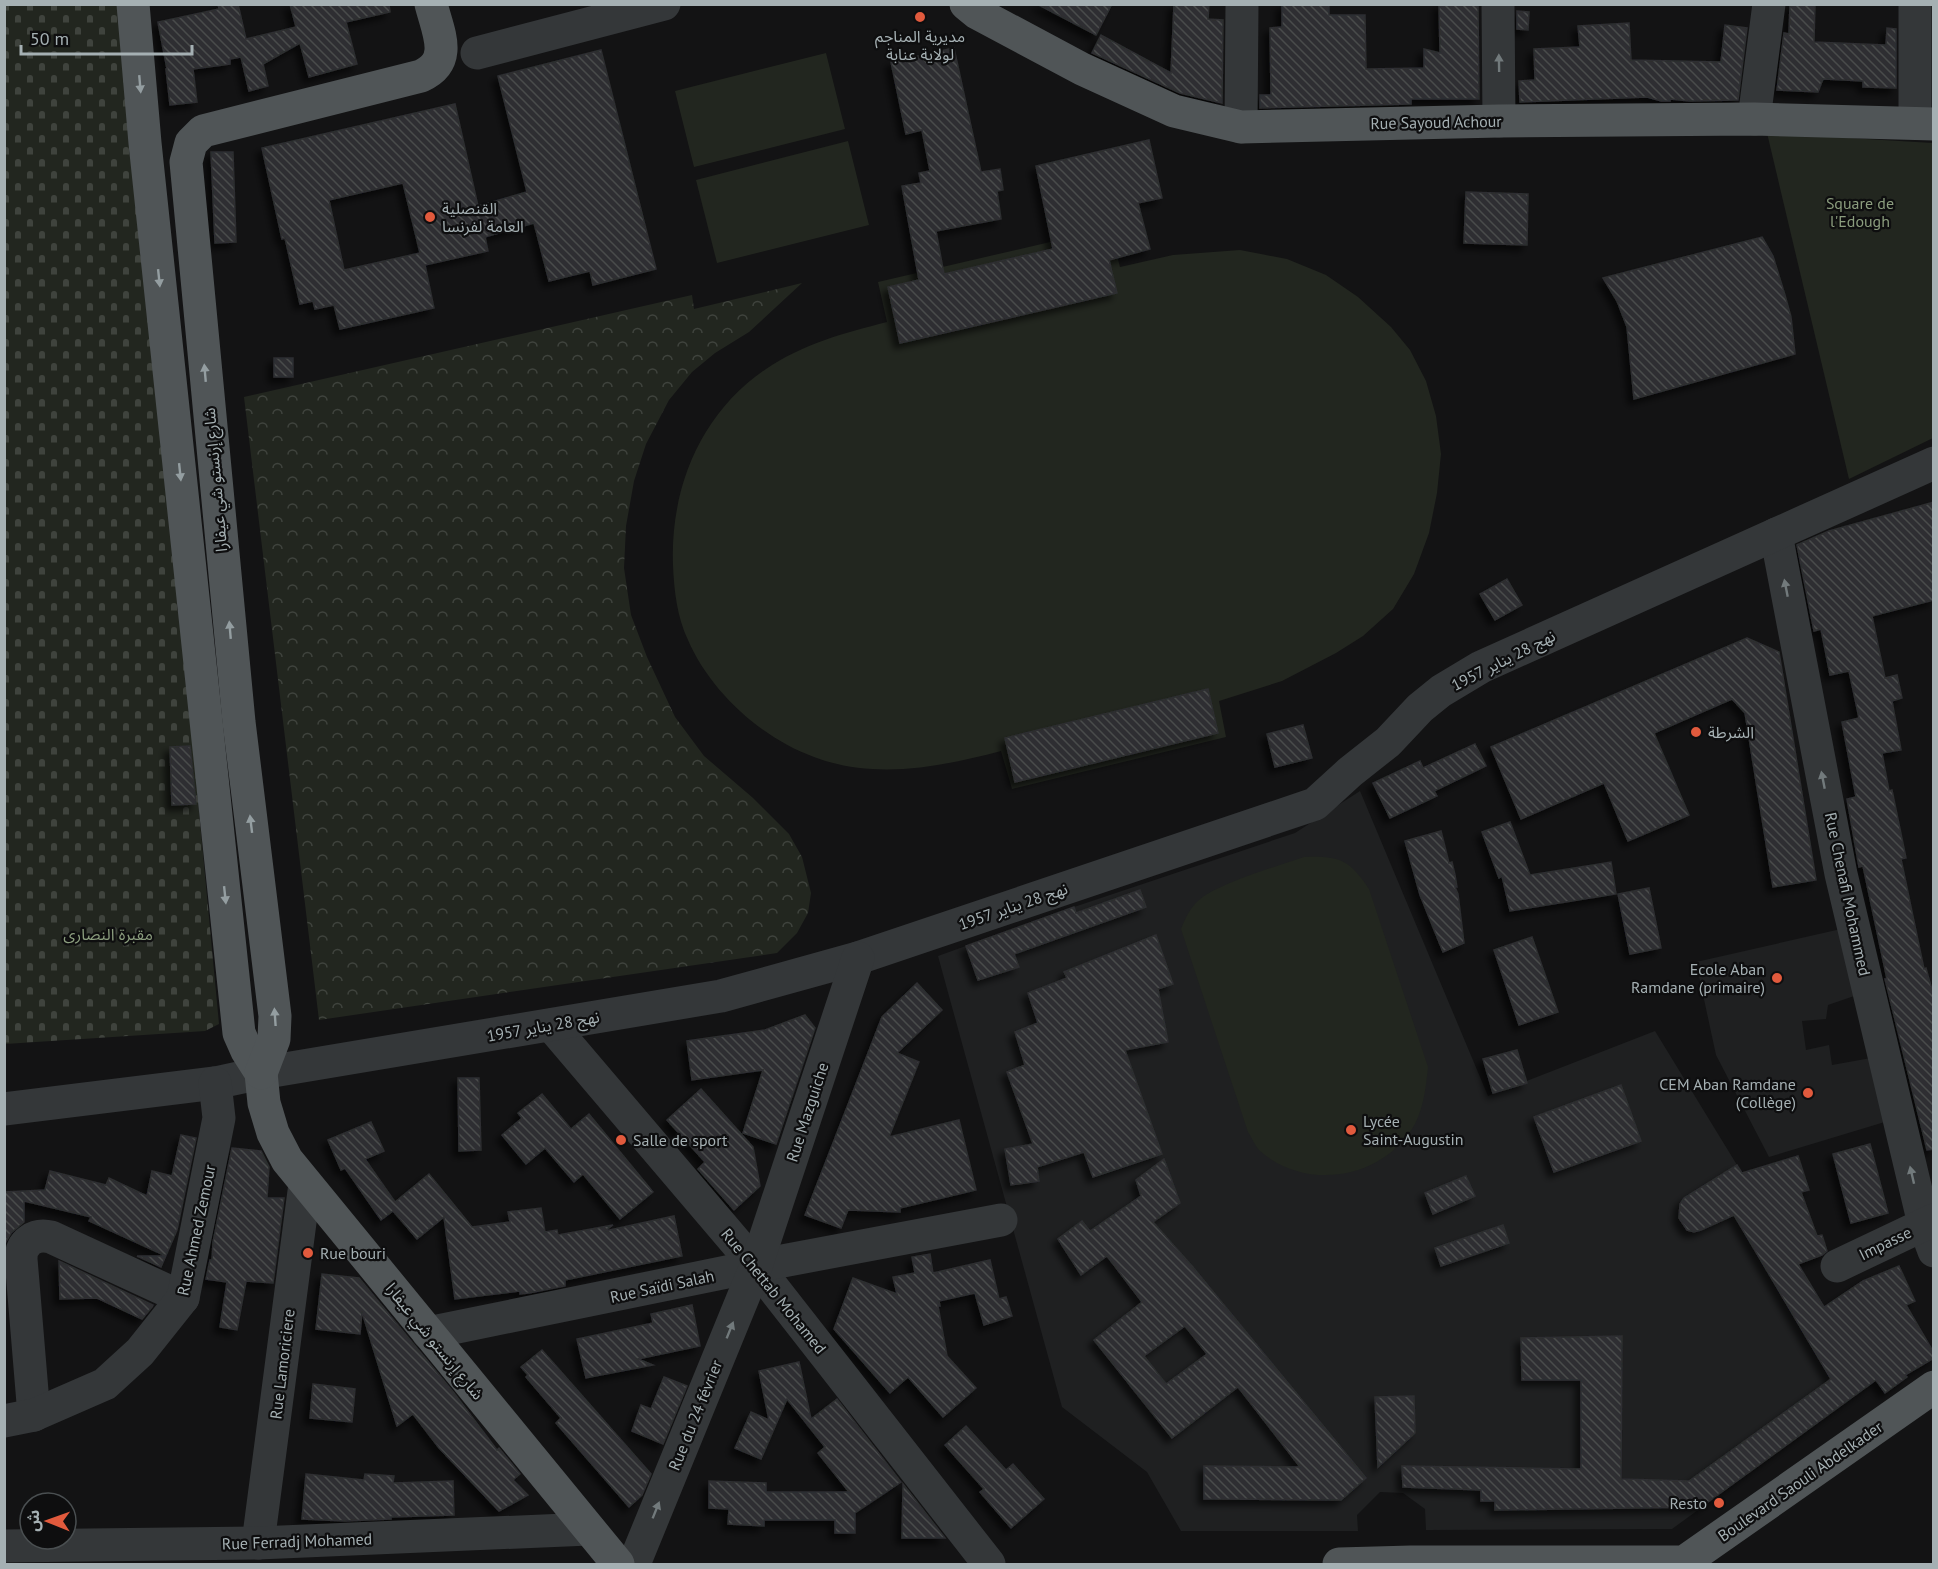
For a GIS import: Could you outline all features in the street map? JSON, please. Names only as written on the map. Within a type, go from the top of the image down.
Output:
[{"type":"main road","name":"شارع إرنستو شي عيفارا","points":[[132,4],[146,155],[223,724]]},
{"type":"main road","name":"شارع إرنستو شي عيفارا","points":[[431,4],[442,50],[436,66],[421,76],[203,131],[191,143],[188,151],[186,172],[223,724],[239,1033],[261,1073],[264,1104],[273,1133],[287,1160],[618,1564]]},
{"type":"main road","name":"Rue Sayoud Achour","points":[[966,4],[977,13],[1082,69],[1174,111],[1241,127],[1499,121],[1754,119],[1924,124]]},
{"type":"main road","name":"Boulevard Saouli Abdelkader","points":[[1339,1564],[1684,1562],[1934,1387]]},
{"type":"street","points":[[477,53],[664,4]]},
{"type":"street","points":[[1241,127],[1242,4]]},
{"type":"street","points":[[1498,4],[1499,121]]},
{"type":"street","points":[[1754,119],[1769,4]]},
{"type":"street","points":[[1915,4],[1924,124]]},
{"type":"street","name":"نهج 28 يناير 1957","points":[[4,1109],[215,1083],[261,1073],[721,996],[858,958],[1315,804],[1388,742],[1420,708],[1441,691],[1481,667],[1934,463]]},
{"type":"street","name":"Rue Chenafi Mohammed","points":[[1776,534],[1841,874],[1930,1232]]},
{"type":"street","name":"Rue Mazguiche","points":[[756,1266],[858,958]]},
{"type":"street","name":"Rue Chettab Mohamed","points":[[551,1025],[756,1266],[989,1564]]},
{"type":"street","name":"Rue Ahmed Zemour","points":[[19,1418],[105,1384],[140,1352],[183,1298],[219,1118],[215,1083]]},
{"type":"street","name":"Rue Lamoriciere","points":[[258,1543],[305,1184]]},
{"type":"street","name":"Rue Saïdi Salah","points":[[428,1333],[756,1266],[1002,1220]]},
{"type":"street","name":"Impasse","points":[[1837,1266],[1930,1232]]},
{"type":"street","points":[[19,1418],[21,1259],[22,1249],[28,1241],[36,1236],[51,1237],[183,1298]]},
{"type":"street","name":"Rue du 24 février","points":[[634,1564],[756,1266]]},
{"type":"street","name":"Rue Ferradj Mohamed","points":[[4,1546],[258,1543],[589,1529]]},
{"type":"shaded area","name":"Lycée Saint-Augustin","points":[[1360,791],[1488,1096],[1655,1031],[1871,1384],[1672,1529],[1426,1530],[1425,1509],[1403,1493],[1380,1492],[1357,1515],[1358,1531],[1181,1531],[1147,1472],[1062,1407],[938,956],[1074,907],[1295,833]]},
{"type":"shaded area","points":[[1841,929],[1860,994],[1828,1005],[1826,1019],[1802,1021],[1806,1050],[1829,1045],[1832,1065],[1871,1058],[1888,1121],[1769,1157],[1716,1055],[1696,962]]},
{"type":"green space","name":"مقبرة النصارى","points":[[5,5],[123,5],[219,1024],[205,1031],[5,1044]]},
{"type":"green space","points":[[826,53],[845,129],[694,167],[675,91]]},
{"type":"green space","name":"Square de l'Edough","points":[[1767,133],[1933,143],[1933,438],[1849,479]]},
{"type":"green space","points":[[848,141],[869,225],[717,263],[696,180]]},
{"type":"green space","points":[[1110,228],[1120,267],[1173,255],[1240,250],[1287,259],[1326,275],[1358,297],[1391,327],[1410,350],[1426,381],[1436,416],[1441,454],[1437,493],[1429,533],[1414,574],[1393,609],[1363,636],[1336,653],[1282,681],[1219,701],[1226,737],[1012,789],[1001,751],[955,762],[908,769],[860,768],[814,757],[775,738],[739,710],[710,677],[688,640],[679,613],[673,565],[673,536],[677,508],[694,455],[707,430],[743,387],[780,360],[824,340],[887,322],[878,282]]},
{"type":"green space","points":[[802,283],[749,332],[715,353],[692,372],[669,400],[646,444],[634,481],[626,526],[624,568],[631,615],[647,657],[675,717],[704,756],[753,798],[789,834],[802,857],[811,893],[808,913],[797,933],[777,953],[319,1020],[244,397],[692,295],[694,309]]},
{"type":"green space","points":[[1304,857],[1326,857],[1342,861],[1355,871],[1369,889],[1428,1067],[1421,1110],[1415,1124],[1401,1143],[1384,1157],[1365,1168],[1344,1174],[1322,1175],[1300,1172],[1279,1164],[1257,1147],[1248,1132],[1181,929],[1198,901],[1218,888]]},
{"type":"building","points":[[218,4],[238,4],[246,39],[296,27],[290,4],[389,4],[390,12],[346,22],[357,64],[309,77],[300,43],[263,64],[268,86],[249,91],[241,57],[230,59],[230,64],[193,69],[197,102],[170,105],[167,69],[158,22],[219,9]]},
{"type":"building","points":[[1037,4],[1112,4],[1096,35]]},
{"type":"building","points":[[1174,4],[1209,4],[1208,19],[1223,20],[1222,103],[1180,93],[1092,53],[1101,35],[1171,73]]},
{"type":"building","points":[[1282,4],[1329,4],[1329,15],[1365,15],[1366,69],[1424,68],[1424,49],[1440,53],[1439,4],[1478,4],[1479,99],[1411,99],[1411,104],[1260,108],[1260,95],[1271,95],[1270,28],[1282,27]]},
{"type":"building","points":[[1790,4],[1815,4],[1814,42],[1886,45],[1887,28],[1896,29],[1896,88],[1863,87],[1863,81],[1823,79],[1818,92],[1777,90],[1784,33],[1789,34]]},
{"type":"building","points":[[1517,11],[1529,12],[1528,30],[1517,29]]},
{"type":"building","points":[[1629,23],[1631,60],[1721,62],[1725,25],[1747,28],[1738,100],[1670,99],[1670,101],[1661,101],[1647,97],[1520,102],[1519,81],[1535,80],[1534,49],[1580,47],[1578,26]]},
{"type":"building","points":[[954,48],[981,172],[1000,169],[1003,190],[997,191],[1001,219],[936,231],[944,274],[1053,249],[1036,166],[1149,140],[1162,198],[1138,203],[1150,249],[1109,260],[1117,293],[900,343],[888,287],[919,280],[902,186],[921,183],[919,173],[930,171],[922,130],[906,134],[891,62]]},
{"type":"building","points":[[601,50],[656,269],[593,285],[590,271],[549,281],[534,223],[485,237],[488,251],[425,265],[434,308],[340,329],[334,305],[315,309],[313,301],[300,304],[285,238],[282,239],[262,148],[455,104],[478,206],[527,192],[498,76]],"holes":[[[403,183],[420,253],[344,270],[329,200]]]},
{"type":"building","points":[[211,152],[233,152],[236,242],[215,243]]},
{"type":"building","points":[[1466,192],[1528,194],[1527,245],[1464,243]]},
{"type":"building","points":[[1762,237],[1773,256],[1785,295],[1791,317],[1795,354],[1634,399],[1627,327],[1617,301],[1603,278]]},
{"type":"building","points":[[274,358],[293,358],[293,377],[274,377]]},
{"type":"building","points":[[1934,502],[1934,600],[1872,616],[1885,678],[1897,675],[1902,698],[1892,701],[1901,750],[1882,753],[1906,858],[1901,859],[1924,969],[1926,968],[1934,997],[1934,1149],[1927,1150],[1885,979],[1887,979],[1863,866],[1859,867],[1847,799],[1856,797],[1842,722],[1859,718],[1849,671],[1830,675],[1821,629],[1814,631],[1797,545],[1829,531]]},
{"type":"building","points":[[1507,579],[1522,605],[1495,620],[1480,594]]},
{"type":"building","points":[[1747,638],[1779,652],[1816,880],[1773,887],[1745,713],[1732,699],[1654,733],[1689,815],[1628,841],[1604,783],[1521,819],[1491,747]]},
{"type":"building","points":[[1208,689],[1218,733],[1015,782],[1005,738]]},
{"type":"building","points":[[1303,725],[1312,758],[1275,767],[1267,734]]},
{"type":"building","points":[[1475,744],[1486,766],[1434,791],[1437,796],[1390,818],[1373,783],[1420,761],[1423,768]]},
{"type":"building","points":[[190,746],[196,804],[172,805],[170,747]]},
{"type":"building","points":[[1510,822],[1530,875],[1611,862],[1616,894],[1510,911],[1502,876],[1499,878],[1482,832]]},
{"type":"building","points":[[1441,831],[1449,863],[1452,862],[1455,875],[1464,943],[1443,952],[1420,895],[1405,841]]},
{"type":"building","points":[[1649,888],[1661,948],[1630,954],[1618,894]]},
{"type":"building","points":[[1140,890],[1146,907],[1014,954],[1019,967],[978,980],[966,946],[1074,907],[1076,913]]},
{"type":"building","points":[[1156,935],[1173,984],[1158,989],[1168,1042],[1125,1050],[1162,1154],[1093,1177],[1084,1152],[1037,1167],[1039,1181],[1011,1185],[1005,1149],[1033,1144],[1007,1072],[1025,1065],[1015,1032],[1038,1023],[1028,993],[1067,978],[1064,972]]},
{"type":"building","points":[[1532,937],[1558,1012],[1519,1025],[1494,950]]},
{"type":"building","points":[[917,983],[942,1010],[897,1053],[919,1062],[889,1137],[959,1120],[976,1190],[900,1208],[900,1212],[848,1210],[841,1228],[805,1215],[882,1017]]},
{"type":"building","points":[[805,1015],[815,1028],[776,1144],[743,1133],[763,1070],[692,1080],[687,1041],[765,1030]]},
{"type":"building","points":[[1517,1050],[1527,1083],[1493,1093],[1483,1059]]},
{"type":"building","points":[[458,1078],[479,1078],[481,1150],[459,1151]]},
{"type":"building","points":[[1621,1085],[1641,1141],[1554,1172],[1534,1117]]},
{"type":"building","points":[[701,1089],[753,1147],[760,1186],[734,1210],[698,1169],[705,1162],[667,1120]]},
{"type":"building","points":[[542,1094],[571,1129],[589,1114],[653,1192],[620,1219],[583,1174],[574,1182],[545,1148],[526,1164],[502,1135],[522,1118],[518,1113]]},
{"type":"building","points":[[371,1122],[384,1151],[365,1159],[395,1202],[429,1174],[472,1227],[510,1222],[508,1212],[541,1208],[545,1232],[557,1230],[558,1235],[613,1225],[605,1231],[674,1216],[682,1256],[565,1280],[565,1286],[529,1293],[520,1294],[520,1291],[455,1299],[444,1217],[417,1239],[393,1211],[381,1220],[345,1168],[341,1170],[328,1140]]},
{"type":"building","points":[[181,1135],[196,1138],[177,1230],[166,1256],[89,1221],[91,1217],[24,1201],[24,1222],[11,1233],[4,1245],[4,1192],[45,1190],[50,1171],[106,1185],[109,1178],[147,1196],[152,1171],[172,1176]]},
{"type":"building","points":[[1870,1144],[1888,1213],[1851,1223],[1833,1154]]},
{"type":"building","points":[[232,1148],[261,1151],[269,1167],[267,1198],[284,1198],[273,1283],[246,1281],[237,1330],[220,1327],[227,1282],[206,1279],[210,1260],[212,1260],[213,1242]]},
{"type":"building","points":[[1798,1156],[1809,1190],[1801,1192],[1817,1236],[1822,1235],[1827,1251],[1798,1264],[1824,1307],[1863,1281],[1899,1266],[1915,1301],[1906,1305],[1934,1353],[1934,1358],[1905,1375],[1907,1377],[1885,1393],[1876,1380],[1701,1507],[1495,1510],[1495,1501],[1481,1501],[1481,1490],[1403,1487],[1402,1466],[1581,1469],[1581,1380],[1522,1380],[1521,1338],[1622,1336],[1621,1479],[1689,1481],[1831,1379],[1734,1215],[1694,1232],[1687,1230],[1679,1218],[1680,1204],[1684,1198],[1737,1165],[1742,1173]]},
{"type":"building","points":[[1164,1159],[1180,1203],[1153,1222],[1192,1266],[1366,1478],[1341,1500],[1204,1499],[1204,1466],[1300,1467],[1238,1387],[1172,1438],[1094,1340],[1142,1302],[1107,1256],[1081,1275],[1058,1239],[1082,1221],[1090,1231],[1141,1196],[1136,1180]],"holes":[[[1185,1326],[1207,1354],[1166,1384],[1144,1356]]]},
{"type":"building","points":[[1466,1176],[1475,1196],[1433,1214],[1425,1193]]},
{"type":"building","points":[[1503,1225],[1509,1243],[1441,1266],[1435,1248]]},
{"type":"building","points":[[930,1254],[933,1273],[990,1260],[999,1299],[1006,1297],[1012,1316],[984,1325],[975,1293],[939,1301],[947,1356],[976,1388],[943,1417],[908,1377],[890,1393],[834,1329],[853,1278],[897,1294],[893,1277],[915,1273],[912,1257]]},
{"type":"building","points":[[137,1256],[166,1256],[161,1267]]},
{"type":"building","points":[[59,1261],[153,1305],[142,1319],[97,1298],[60,1299]]},
{"type":"building","points":[[322,1274],[359,1278],[454,1393],[497,1450],[499,1448],[520,1474],[513,1480],[528,1495],[499,1511],[439,1448],[413,1414],[397,1426],[362,1312],[360,1334],[316,1329]]},
{"type":"building","points":[[692,1305],[700,1346],[638,1359],[653,1365],[586,1378],[577,1339],[653,1323],[651,1314]]},
{"type":"building","points":[[542,1350],[651,1474],[642,1495],[629,1507],[556,1423],[561,1418],[526,1377],[528,1375],[521,1367]]},
{"type":"building","points":[[799,1362],[811,1419],[837,1399],[901,1482],[855,1513],[855,1533],[835,1533],[835,1520],[764,1520],[764,1526],[728,1524],[729,1509],[709,1508],[709,1481],[766,1483],[766,1492],[849,1492],[818,1453],[825,1447],[787,1399],[761,1459],[735,1448],[751,1412],[769,1420],[759,1371]]},
{"type":"building","points":[[664,1377],[687,1386],[663,1444],[632,1431],[641,1405],[651,1409]]},
{"type":"building","points":[[313,1384],[355,1389],[352,1422],[310,1418]]},
{"type":"building","points":[[1414,1396],[1415,1433],[1378,1467],[1375,1397]]},
{"type":"building","points":[[966,1426],[1006,1470],[1013,1464],[1044,1499],[1011,1528],[980,1492],[984,1489],[945,1445]]},
{"type":"building","points":[[306,1474],[364,1480],[365,1474],[394,1476],[393,1483],[453,1481],[454,1515],[345,1521],[302,1519]]},
{"type":"building","points":[[903,1484],[945,1538],[902,1538]]},
{"type":"place","name":"مديرية المناجم لولاية عنابة","points":[[920,17]]},
{"type":"place","name":"القنصلية العامة لفرنسا","points":[[430,217]]},
{"type":"place","name":"الشرطة","points":[[1696,732]]},
{"type":"place","name":"Ecole Aban Ramdane (primaire)","points":[[1777,978]]},
{"type":"place","name":"CEM Aban Ramdane (Collège)","points":[[1808,1093]]},
{"type":"place","name":"Lycée Saint-Augustin","points":[[1351,1130]]},
{"type":"place","name":"Salle de sport","points":[[621,1140]]},
{"type":"place","name":"Rue bouri","points":[[308,1253]]},
{"type":"place","name":"Resto","points":[[1719,1503]]}]
